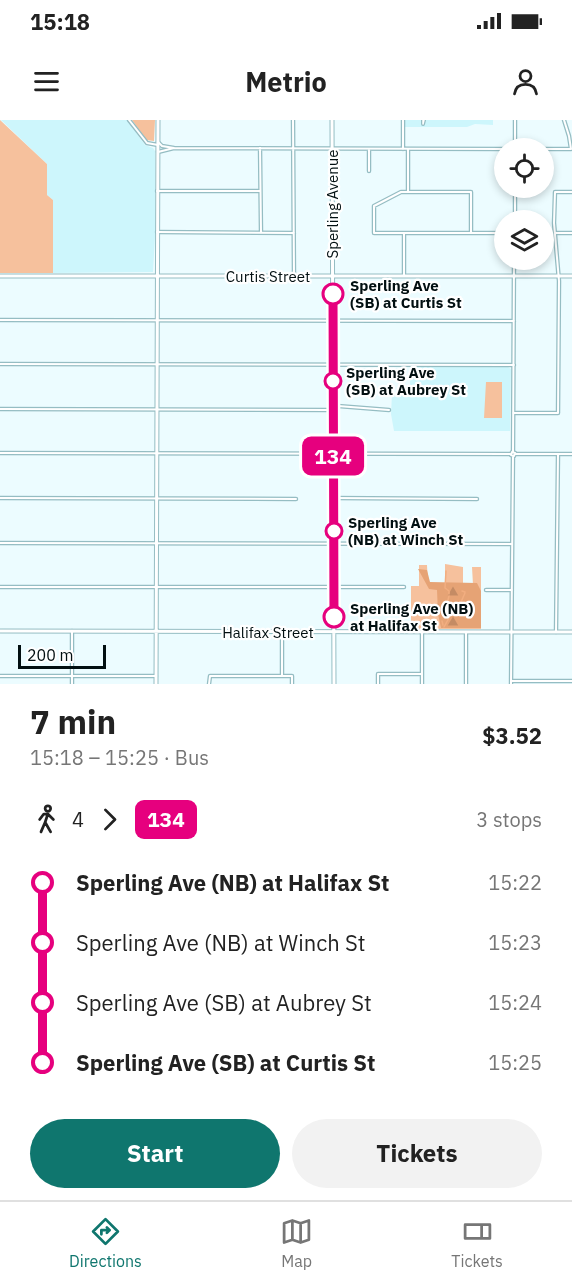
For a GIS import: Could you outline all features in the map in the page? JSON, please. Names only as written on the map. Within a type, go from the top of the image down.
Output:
[{"type":"street","points":[[129,120],[147,143],[158,143],[174,148],[494,149]]},
{"type":"street","points":[[156,684],[158,120]]},
{"type":"street","points":[[294,120],[294,276]]},
{"type":"street","name":"Sperling Avenue","points":[[332,120],[334,684]]},
{"type":"street","points":[[403,120],[403,149]]},
{"type":"street","points":[[515,120],[515,138]]},
{"type":"street","points":[[554,149],[571,149],[564,120]]},
{"type":"street","points":[[158,152],[174,148]]},
{"type":"street","points":[[260,148],[261,232]]},
{"type":"street","points":[[369,149],[369,171]]},
{"type":"street","points":[[408,149],[408,191]]},
{"type":"street","points":[[158,191],[260,191]]},
{"type":"street","points":[[471,233],[471,192],[408,191],[395,193],[374,206],[375,233],[404,233],[471,233],[494,233]]},
{"type":"street","points":[[513,413],[558,413],[558,276],[555,192],[572,192]]},
{"type":"street","points":[[157,232],[294,232]]},
{"type":"street","points":[[404,233],[404,276]]},
{"type":"street","points":[[555,233],[572,233]]},
{"type":"street","points":[[514,270],[511,683],[572,681]]},
{"type":"street","name":"Curtis Street","points":[[0,276],[572,276]]},
{"type":"street","points":[[0,320],[514,321]]},
{"type":"street","points":[[0,364],[514,366]]},
{"type":"street","points":[[0,409],[329,410],[351,406],[389,411]]},
{"type":"street","points":[[0,453],[572,454]]},
{"type":"street","points":[[556,632],[558,454]]},
{"type":"street","points":[[0,498],[296,499]]},
{"type":"street","points":[[334,498],[477,498]]},
{"type":"street","points":[[0,543],[512,544]]},
{"type":"street","points":[[0,587],[404,587]]},
{"type":"street","points":[[486,591],[512,590]]},
{"type":"street","name":"Halifax Street","points":[[0,631],[572,632]]},
{"type":"street","points":[[72,631],[72,684]]},
{"type":"street","points":[[282,632],[282,676]]},
{"type":"street","points":[[422,632],[422,684]]},
{"type":"street","points":[[466,632],[466,684]]},
{"type":"street","points":[[378,684],[378,674],[422,674]]},
{"type":"street","points":[[0,676],[156,676]]},
{"type":"street","points":[[209,684],[210,676],[292,676],[292,684]]},
{"type":"shaded area","points":[[0,120],[47,164],[47,195],[53,200],[53,273],[0,273]]},
{"type":"shaded area","points":[[1,120],[127,120],[145,145],[155,151],[153,272],[53,273],[53,200],[47,195],[47,164]]},
{"type":"shaded area","points":[[132,120],[155,120],[154,141],[146,140]]},
{"type":"shaded area","points":[[405,120],[493,120],[493,125],[405,127]]},
{"type":"shaded area","points":[[410,367],[508,367],[511,369],[510,431],[394,431],[391,414],[392,394],[410,394]]},
{"type":"shaded area","points":[[486,382],[502,382],[502,418],[484,418]]},
{"type":"shaded area","points":[[445,564],[463,567],[463,583],[473,585],[472,567],[481,567],[481,629],[411,629],[411,586],[419,586],[419,565],[427,565],[428,586],[445,587]]},
{"type":"green space","points":[[418,569],[427,570],[430,582],[477,583],[481,591],[481,628],[441,628],[437,590],[429,589]]},
{"type":"waterway","points":[[446,571],[445,588],[449,591]]},
{"type":"waterway","points":[[461,602],[465,593]]},
{"type":"waterway","points":[[448,600],[449,596]]},
{"type":"waterway","points":[[446,612],[448,601]]},
{"type":"waterway","points":[[450,616],[461,604]]},
{"type":"waterway","points":[[444,627],[450,616],[447,613]]},
{"type":"waterway","points":[[442,621],[443,625]]},
{"type":"bus line","name":"134","points":[[333,294],[334,617]]},
{"type":"place","name":"Sperling Ave (SB) at Curtis St","points":[[333,294]]},
{"type":"place","name":"Sperling Ave (SB) at Aubrey St","points":[[333,381]]},
{"type":"place","name":"Sperling Ave (NB) at Winch St","points":[[334,531]]},
{"type":"place","name":"Sperling Ave (NB) at Halifax St","points":[[334,617]]}]
